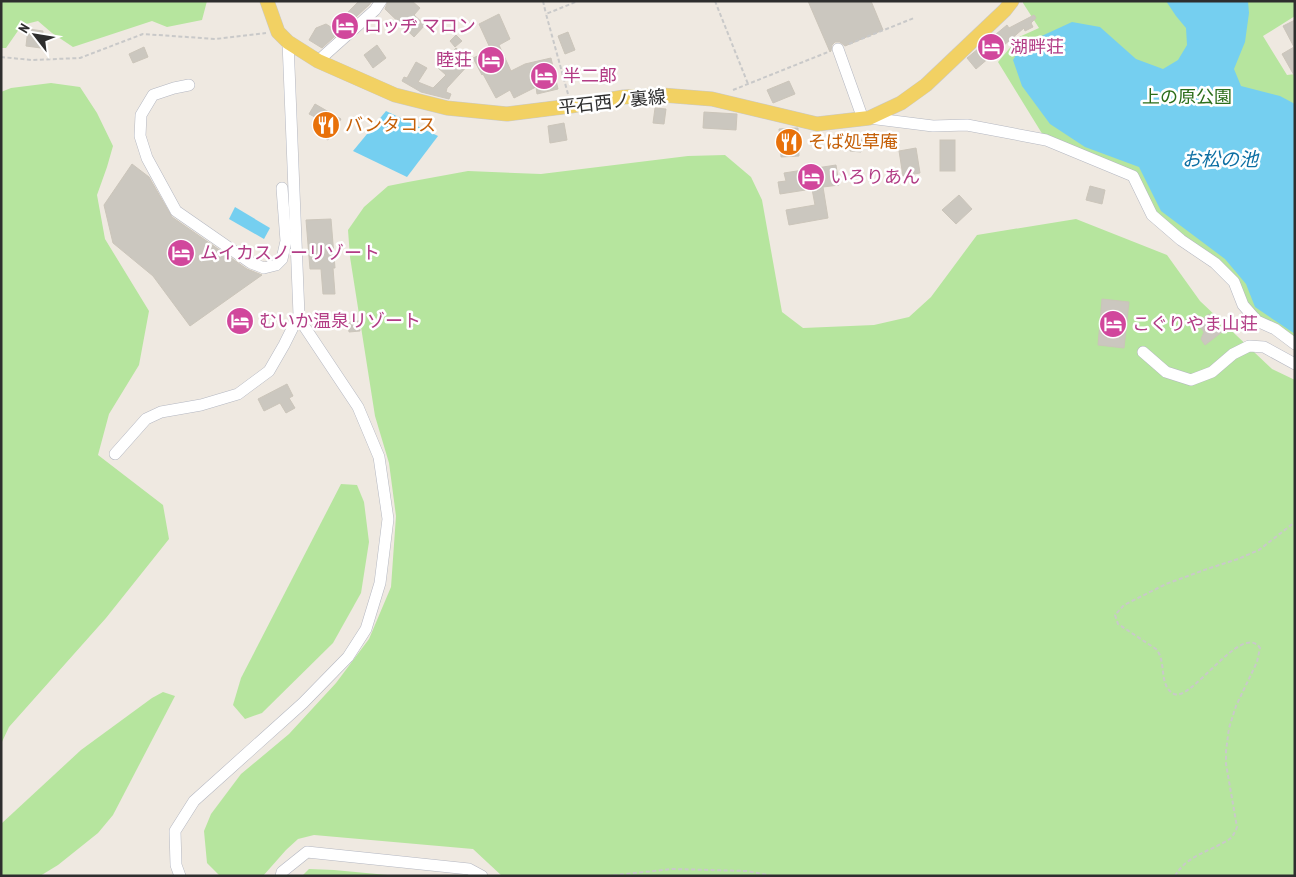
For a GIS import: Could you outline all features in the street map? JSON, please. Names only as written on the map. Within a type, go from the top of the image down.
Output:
[{"type":"main road","name":"平石西ノ裏線","points":[[268,1],[278,32],[288,42],[318,61],[395,95],[447,108],[507,114],[624,97],[662,95],[712,99],[817,124],[866,118],[901,103],[926,84],[1006,4]]},
{"type":"street","points":[[318,61],[375,10],[381,1]]},
{"type":"street","points":[[180,876],[176,865],[174,831],[194,801],[303,703],[348,657],[366,629],[380,583],[388,520],[379,457],[358,407],[304,326],[300,315],[288,42]]},
{"type":"street","points":[[838,49],[866,118],[933,126],[967,125],[1046,140],[1133,176],[1152,215],[1181,240],[1215,263],[1234,282],[1243,305],[1257,321],[1275,329],[1295,344]]},
{"type":"street","points":[[190,85],[153,95],[141,115],[140,136],[147,158],[176,211],[251,263],[264,268],[276,265],[282,259],[286,241],[282,188]]},
{"type":"street","points":[[115,454],[146,419],[161,412],[201,405],[238,394],[269,371],[300,315]]},
{"type":"street","points":[[1143,352],[1166,372],[1191,380],[1212,372],[1233,354],[1249,346],[1264,347],[1295,364]]},
{"type":"street","points":[[281,876],[282,872],[307,852],[469,869],[482,876]]},
{"type":"path","points":[[543,1],[571,106]]},
{"type":"path","points":[[546,14],[578,1]]},
{"type":"path","points":[[715,1],[748,84]]},
{"type":"path","points":[[730,91],[914,18]]},
{"type":"path","points":[[1,57],[32,60],[80,58],[143,34],[216,39],[278,32]]},
{"type":"path","points":[[1175,876],[1179,869],[1193,858],[1230,839],[1237,827],[1226,764],[1227,743],[1229,728],[1236,706],[1257,662],[1260,648],[1257,643],[1252,641],[1238,646],[1188,691],[1179,695],[1173,694],[1167,686],[1160,654],[1156,649],[1118,624],[1115,615],[1124,604],[1166,584],[1259,550],[1295,522]]},
{"type":"path","points":[[607,876],[672,868],[747,871],[773,876]]},
{"type":"green space","points":[[1,1],[207,1],[202,20],[167,27],[152,21],[73,47],[38,21],[22,25],[6,48],[1,48]]},
{"type":"green space","name":"お松の池","points":[[1023,1],[1295,1],[1295,16],[1263,36],[1287,75],[1295,74],[1295,344],[1257,321],[1234,282],[1152,215],[1133,176],[1046,140],[998,62],[1019,37],[1039,28]]},
{"type":"green space","points":[[51,83],[80,87],[97,113],[113,146],[97,195],[105,239],[149,311],[139,365],[109,414],[98,455],[163,505],[169,539],[106,618],[9,727],[1,744],[1,92],[11,88]]},
{"type":"green space","points":[[725,155],[751,177],[762,200],[782,312],[803,328],[874,325],[909,317],[931,297],[977,235],[1076,219],[1167,255],[1200,301],[1272,369],[1295,380],[1295,876],[502,876],[473,849],[314,835],[298,839],[263,876],[220,876],[207,863],[204,831],[211,814],[241,774],[289,734],[336,683],[369,639],[391,587],[396,516],[389,463],[375,416],[350,257],[348,230],[364,207],[388,186],[468,171],[541,174],[688,156]]},
{"type":"green space","points":[[341,484],[357,485],[364,502],[369,542],[361,593],[333,643],[262,713],[245,719],[233,705],[241,678]]},
{"type":"green space","points":[[163,692],[175,696],[113,815],[98,833],[58,865],[40,876],[1,876],[1,824],[81,750]]},
{"type":"green space","points":[[309,869],[334,870],[398,876],[302,876]]},
{"type":"water","name":"お松の池","points":[[1166,1],[1248,1],[1249,13],[1245,42],[1234,69],[1241,86],[1280,96],[1295,104],[1295,334],[1255,307],[1246,284],[1225,259],[1161,211],[1139,167],[1085,147],[1050,124],[1022,86],[1013,60],[1022,45],[1072,22],[1100,27],[1136,59],[1163,69],[1178,60],[1187,45],[1186,28]]},
{"type":"water","points":[[386,111],[438,136],[407,177],[353,151]]},
{"type":"water","points":[[235,207],[270,228],[264,239],[229,219]]},
{"type":"building","points":[[359,1],[372,1],[322,48],[309,40],[316,28],[326,24],[337,31],[347,13]]},
{"type":"building","points":[[388,1],[412,1],[420,8],[414,15],[425,25],[414,37],[385,9]]},
{"type":"building","points":[[808,1],[871,1],[883,30],[845,46],[840,42],[835,42],[830,52]]},
{"type":"building","points":[[499,14],[510,39],[499,45],[511,71],[525,64],[551,58],[558,89],[537,94],[536,87],[514,98],[510,90],[496,98],[473,58],[491,50],[479,24]]},
{"type":"building","name":"湖畔荘","points":[[1034,15],[1036,18],[1031,23],[1033,27],[1025,31],[1024,28],[976,69],[967,58],[1007,25],[1009,28]]},
{"type":"building","points":[[1295,20],[1295,77],[1282,54],[1294,47],[1283,26]]},
{"type":"building","points":[[28,29],[43,31],[41,48],[26,46]]},
{"type":"building","points":[[568,32],[575,50],[565,54],[558,36]]},
{"type":"building","points":[[456,35],[462,41],[455,47],[450,41]]},
{"type":"building","points":[[377,45],[386,58],[373,68],[364,55]]},
{"type":"building","points":[[144,47],[148,57],[133,63],[129,54]]},
{"type":"building","points":[[456,48],[471,62],[447,88],[446,92],[451,94],[449,99],[421,92],[402,81],[404,77],[407,78],[416,62],[427,68],[418,82],[433,88],[446,75],[437,67]]},
{"type":"building","points":[[789,81],[795,94],[773,103],[767,90]]},
{"type":"building","name":"バンタコス","points":[[315,104],[341,119],[328,140],[313,131],[319,119],[309,114]]},
{"type":"building","points":[[655,108],[666,109],[664,124],[653,123]]},
{"type":"building","points":[[704,112],[737,114],[736,130],[703,128]]},
{"type":"building","points":[[564,123],[567,140],[550,143],[548,126]]},
{"type":"building","name":"そば処草庵","points":[[798,128],[799,156],[781,157],[779,129]]},
{"type":"building","points":[[851,139],[862,140],[861,152],[850,151]]},
{"type":"building","points":[[940,140],[955,140],[955,171],[940,171]]},
{"type":"building","points":[[916,148],[920,173],[903,176],[899,151]]},
{"type":"building","name":"ムイカスノーリゾート","points":[[132,164],[149,177],[172,217],[247,269],[262,275],[190,326],[153,276],[113,243],[104,205]]},
{"type":"building","points":[[836,165],[839,185],[823,187],[828,218],[789,225],[786,210],[815,205],[812,189],[780,194],[778,182],[786,181],[784,173]]},
{"type":"building","points":[[1090,186],[1105,190],[1102,204],[1086,200]]},
{"type":"building","points":[[959,195],[972,209],[956,224],[942,210]]},
{"type":"building","points":[[331,219],[335,294],[323,294],[321,269],[310,269],[306,220]]},
{"type":"building","name":"こぐりやま山荘","points":[[1102,299],[1129,302],[1124,348],[1098,345]]},
{"type":"building","points":[[1209,314],[1222,332],[1205,345],[1201,339],[1204,332],[1197,323]]},
{"type":"building","points":[[359,321],[360,331],[349,332],[348,322]]},
{"type":"building","points":[[287,384],[293,396],[289,398],[295,408],[286,413],[280,403],[264,411],[258,399]]},
{"type":"place","name":"ロッヂ マロン","points":[[345,26]]},
{"type":"place","name":"湖畔荘","points":[[991,47]]},
{"type":"place","name":"睦荘","points":[[491,60]]},
{"type":"place","name":"半二郎","points":[[544,76]]},
{"type":"place","name":"バンタコス","points":[[326,125]]},
{"type":"place","name":"そば処草庵","points":[[789,142]]},
{"type":"place","name":"いろりあん","points":[[811,177]]},
{"type":"place","name":"ムイカスノーリゾート","points":[[181,253]]},
{"type":"place","name":"むいか温泉リゾート","points":[[240,321]]},
{"type":"place","name":"こぐりやま山荘","points":[[1113,324]]},
{"type":"park label","name":"上の原公園","points":[[1187,97]]}]
